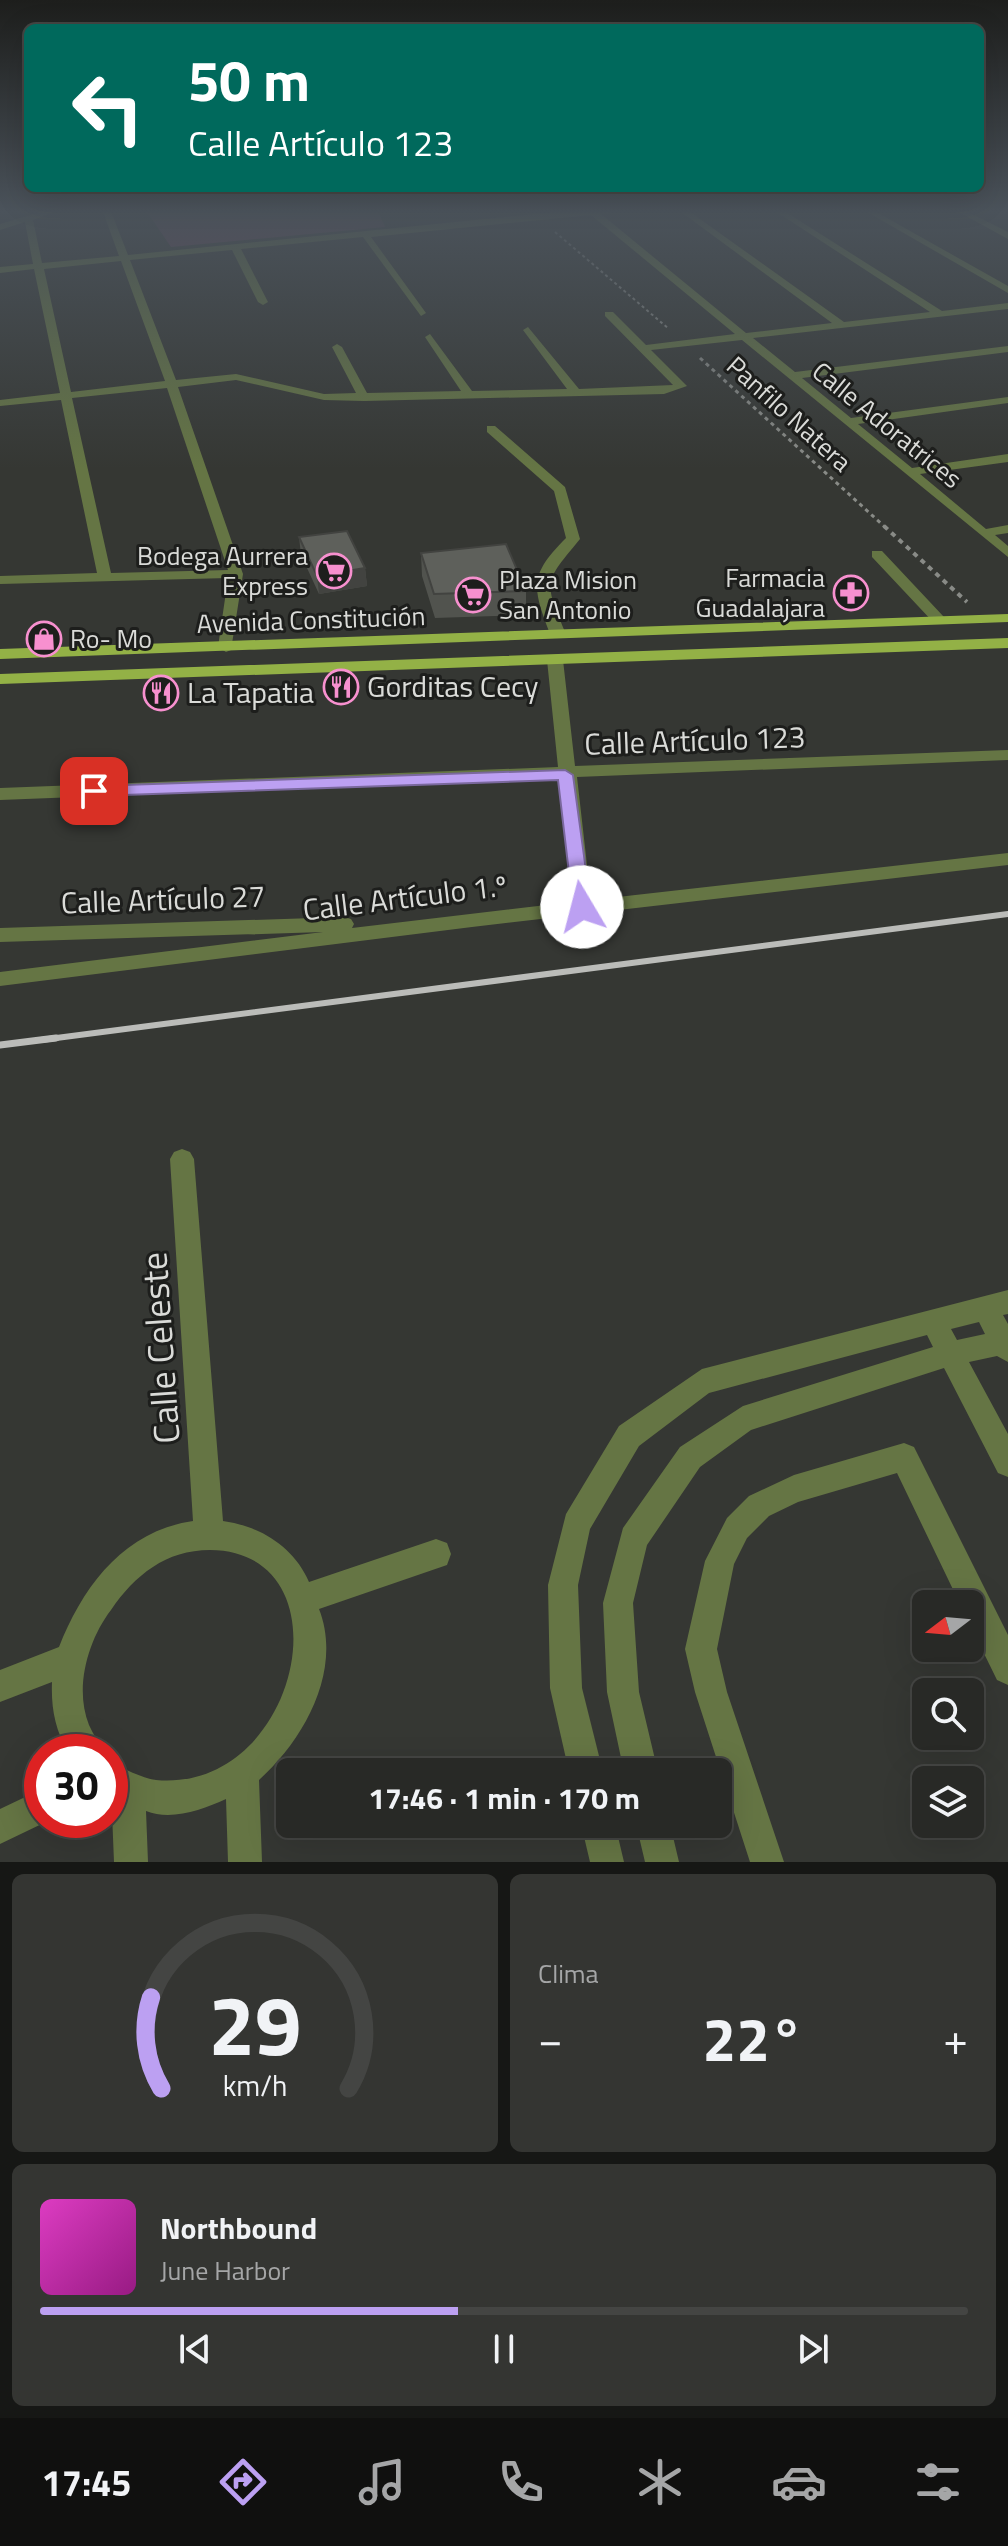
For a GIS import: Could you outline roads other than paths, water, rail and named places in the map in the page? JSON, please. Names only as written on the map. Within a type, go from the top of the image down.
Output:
[{"type":"main road","name":"Avenida Constitución","points":[[0,654],[1008,618]]},
{"type":"main road","name":"Avenida Constitución","points":[[0,679],[1008,643]]},
{"type":"street","points":[[44,296],[105,577]]},
{"type":"street","points":[[138,296],[236,574],[226,647]]},
{"type":"street","points":[[260,296],[263,302]]},
{"type":"street","points":[[409,296],[421,313]]},
{"type":"street","name":"Calle Adoratrices","points":[[694,296],[1008,553]]},
{"type":"street","points":[[801,296],[843,326]]},
{"type":"street","points":[[912,296],[940,314]]},
{"type":"street","points":[[643,348],[1008,306]]},
{"type":"street","points":[[0,403],[236,377],[324,397],[364,398],[664,391],[681,386],[609,314]]},
{"type":"street","points":[[528,330],[576,393]]},
{"type":"street","points":[[430,337],[470,396]]},
{"type":"street","points":[[337,347],[364,398]]},
{"type":"street","points":[[792,376],[1008,349]]},
{"type":"street","points":[[848,422],[1008,400]]},
{"type":"street","points":[[491,429],[560,490],[573,539],[545,565],[541,588],[558,634]]},
{"type":"street","points":[[908,472],[1008,458]]},
{"type":"street","points":[[984,533],[1008,529]]},
{"type":"street","points":[[877,554],[939,620]]},
{"type":"street","points":[[0,580],[236,574]]},
{"type":"street","points":[[555,660],[565,775],[582,907]]},
{"type":"street","name":"Calle Artículo 123","points":[[0,794],[565,775],[1008,755]]},
{"type":"street","name":"Calle Artículo 1.º","points":[[0,979],[472,920],[1008,859]]},
{"type":"street","name":"Calle Artículo 27","points":[[0,935],[472,920]]},
{"type":"street","name":"Calle Celeste","points":[[182,1159],[209,1533]]},
{"type":"street","points":[[583,1758],[566,1688],[563,1585],[576,1524],[629,1436],[702,1382],[997,1305],[1007,1344],[950,1354],[743,1419],[690,1457],[634,1539],[618,1603],[623,1692],[638,1758]]},
{"type":"street","points":[[933,1320],[1008,1463]]},
{"type":"street","points":[[767,1862],[711,1692],[701,1649],[720,1561],[737,1528],[759,1506],[794,1489],[904,1457],[1008,1669]]},
{"type":"street","points":[[76,1734],[68,1703],[70,1659],[85,1618],[118,1574],[139,1556],[174,1539],[209,1533],[249,1540],[282,1563],[304,1599],[312,1644],[304,1692],[280,1739],[242,1776],[204,1795],[165,1800],[128,1789]]},
{"type":"street","points":[[304,1599],[436,1554]]},
{"type":"street","points":[[0,1686],[70,1659]]},
{"type":"street","points":[[242,1776],[245,1862]]},
{"type":"street","points":[[0,1827],[24,1815]]},
{"type":"street","points":[[127,1838],[131,1862]]},
{"type":"street","points":[[601,1838],[607,1862]]},
{"type":"street","points":[[656,1838],[662,1862]]},
{"type":"railway","points":[[41,1040],[1008,914]]},
{"type":"railway","points":[[0,1045],[56,1038]]},
{"type":"place","name":"Bodega Aurrera Express","points":[[334,571]]},
{"type":"place","name":"Farmacia Guadalajara","points":[[851,593]]},
{"type":"place","name":"Plaza Mision San Antonio","points":[[473,595]]},
{"type":"place","name":"Ro- Mo","points":[[44,639]]},
{"type":"place","name":"Gorditas Cecy","points":[[341,687]]},
{"type":"place","name":"La Tapatia","points":[[161,693]]}]
